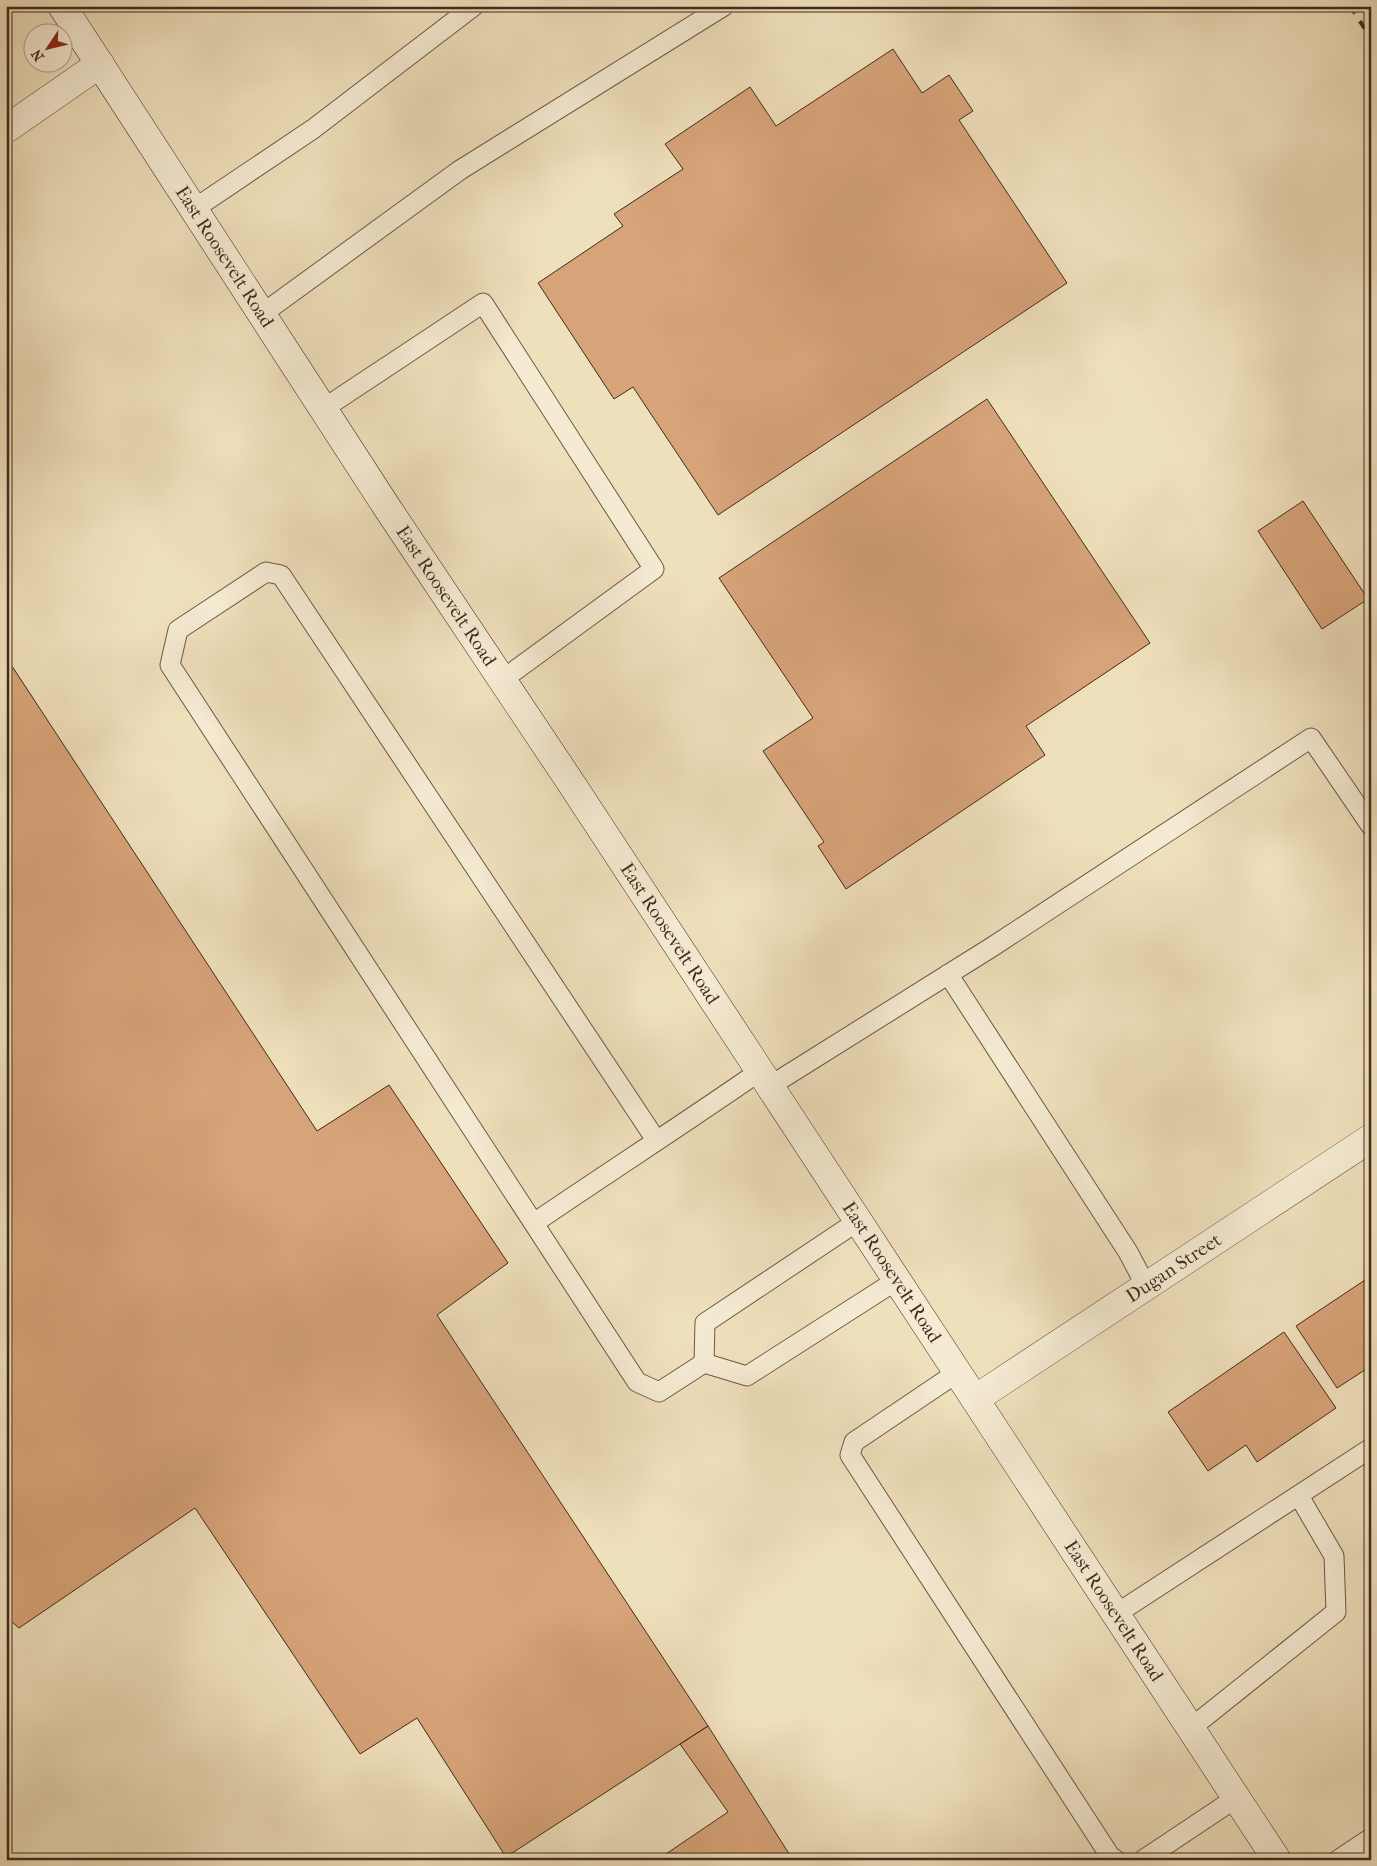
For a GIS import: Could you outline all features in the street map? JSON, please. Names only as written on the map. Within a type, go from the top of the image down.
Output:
[{"type":"main road","name":"East Roosevelt Road","points":[[62,6],[388,509],[958,1372],[1277,1860]]},
{"type":"main road","points":[[6,129],[100,64]]},
{"type":"main road","name":"Dugan Street","points":[[975,1399],[1371,1138]]},
{"type":"lane","points":[[194,209],[313,129],[474,6]]},
{"type":"lane","points":[[262,314],[460,170],[724,6]]},
{"type":"lane","points":[[323,409],[483,303],[654,569],[502,680]]},
{"type":"lane","points":[[656,1140],[281,575],[266,572],[178,630],[170,665],[637,1382],[659,1392],[704,1363],[747,1376],[897,1280]]},
{"type":"lane","points":[[534,1223],[656,1140],[948,974],[1311,738],[1371,826]]},
{"type":"lane","points":[[948,974],[1128,1252],[1146,1286]]},
{"type":"lane","points":[[704,1363],[705,1324],[858,1221]]},
{"type":"lane","points":[[958,1372],[854,1442],[850,1455],[1110,1856],[1116,1860]]},
{"type":"lane","points":[[1116,1614],[1371,1448]]},
{"type":"lane","points":[[1191,1728],[1336,1612],[1334,1556],[1299,1496]]},
{"type":"lane","points":[[1143,1860],[1236,1798]]},
{"type":"lane","points":[[1338,1860],[1371,1838]]},
{"type":"building","points":[[893,49],[922,93],[949,75],[973,111],[959,120],[1067,283],[718,515],[633,387],[614,399],[538,283],[623,226],[614,214],[683,169],[665,144],[750,87],[776,126]]},
{"type":"building","points":[[987,399],[1150,643],[1026,726],[1045,755],[846,889],[818,846],[824,842],[763,751],[813,718],[719,578]]},
{"type":"building","points":[[1303,501],[1368,599],[1322,629],[1258,531]]},
{"type":"building","points":[[6,657],[317,1131],[389,1085],[508,1263],[437,1315],[708,1726],[506,1857],[417,1718],[360,1754],[195,1508],[19,1628],[12,1622],[6,1625]]},
{"type":"building","points":[[1371,1276],[1371,1366],[1337,1388],[1296,1326]]},
{"type":"building","points":[[1284,1332],[1336,1408],[1257,1462],[1246,1445],[1208,1471],[1168,1412]]},
{"type":"building","points":[[708,1726],[793,1860],[657,1860],[728,1812],[680,1744]]},
{"type":"railway","points":[[1350,6],[1371,38]]}]
